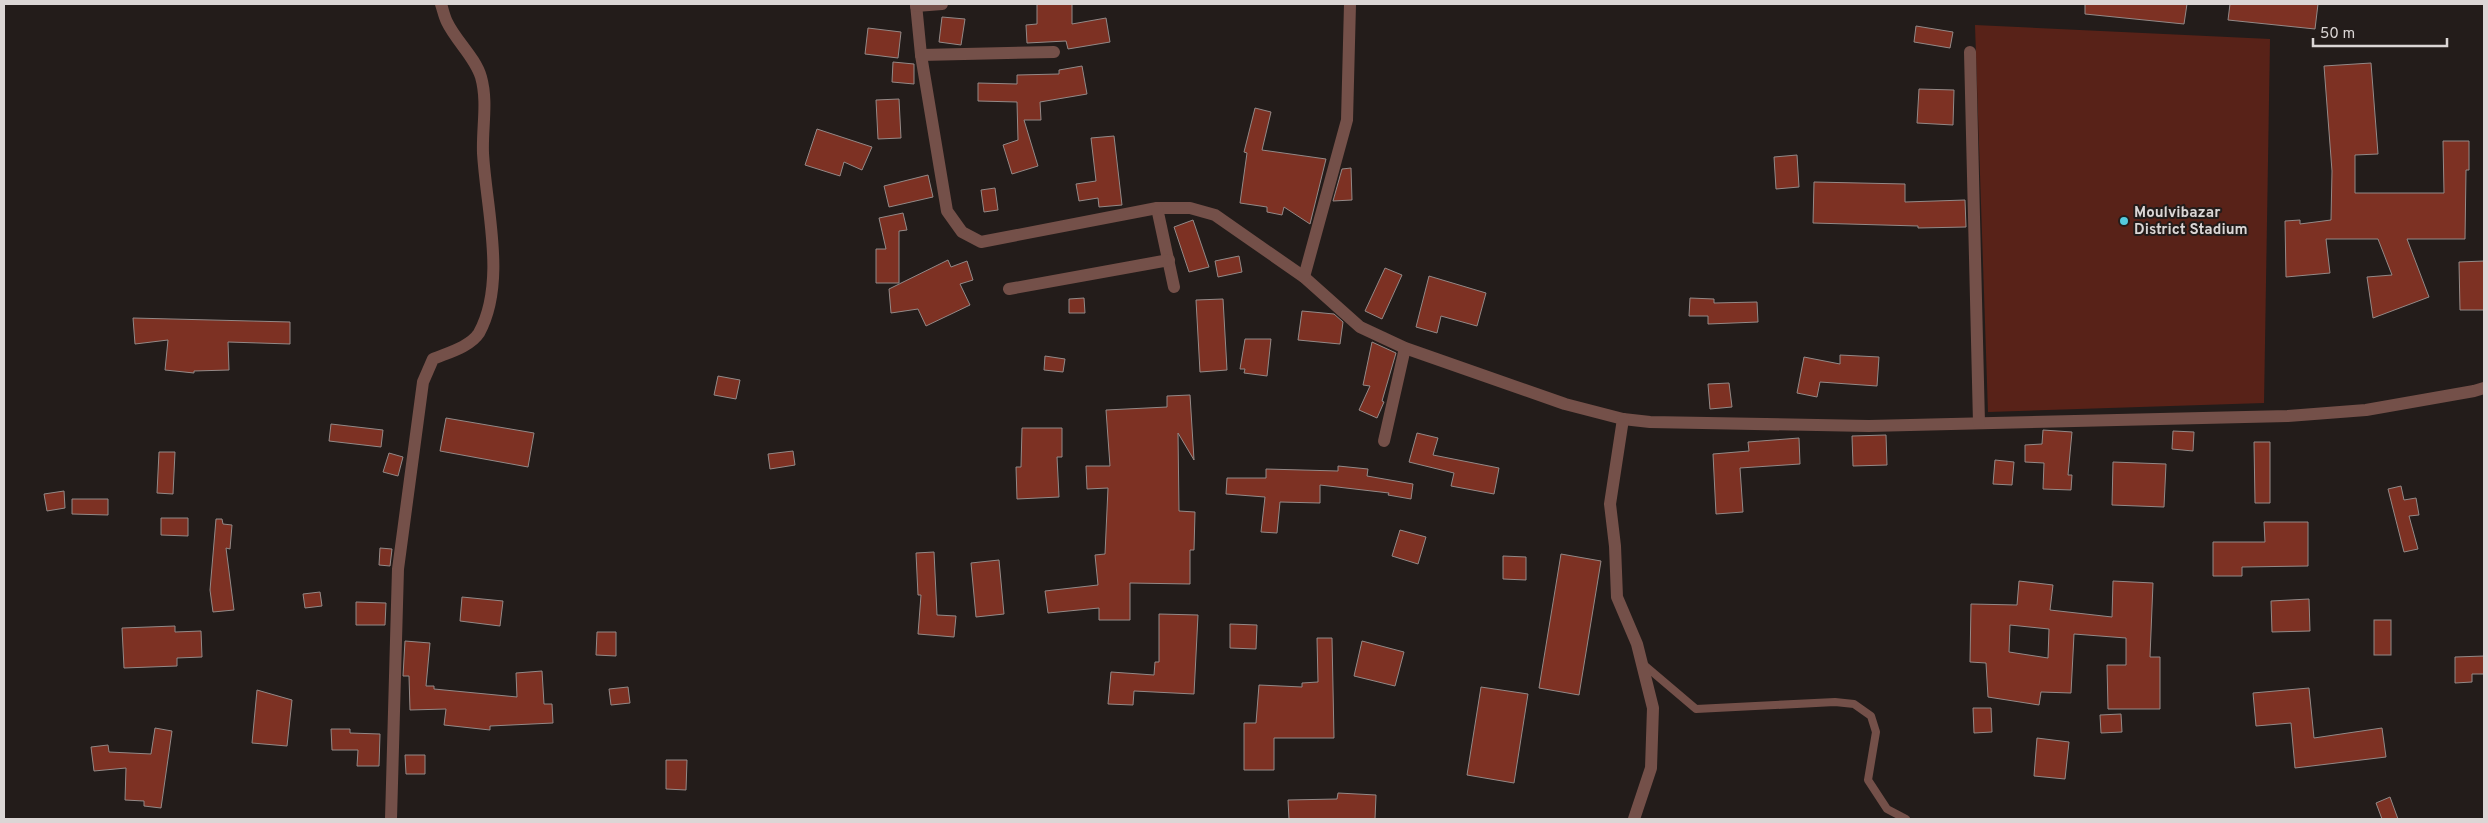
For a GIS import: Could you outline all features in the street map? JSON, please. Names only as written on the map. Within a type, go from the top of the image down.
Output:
[{"type":"street","points":[[391,819],[398,569],[423,382],[433,359],[464,345],[478,335],[488,311],[492,287],[492,238],[485,182],[482,135],[486,100],[480,75],[447,22],[441,4]]},
{"type":"street","points":[[942,4],[916,5],[921,55],[947,211],[962,232],[981,242],[1157,208],[1190,208],[1215,214],[1304,276],[1360,327],[1405,348],[1565,404],[1623,419],[1650,422],[1869,426],[2298,415],[2366,410],[2474,392],[2484,388]]},
{"type":"street","points":[[1304,276],[1347,120],[1350,4]]},
{"type":"street","points":[[921,55],[1054,52]]},
{"type":"street","points":[[1970,52],[1978,423]]},
{"type":"street","points":[[1157,208],[1174,287]]},
{"type":"street","points":[[1009,289],[1169,260]]},
{"type":"street","points":[[1384,442],[1405,348]]},
{"type":"street","points":[[1623,419],[1610,504],[1615,546],[1617,597],[1637,644],[1653,708],[1651,768],[1634,819]]},
{"type":"lane","points":[[1641,662],[1696,709],[1835,702],[1854,704],[1872,716],[1876,732],[1868,780],[1887,809],[1906,819]]},
{"type":"shaded area","name":"Moulvibazar District Stadium","points":[[1975,25],[2270,39],[2264,403],[1988,412]]},
{"type":"building","points":[[1037,4],[1072,4],[1072,24],[1106,18],[1110,42],[1068,49],[1066,41],[1027,43],[1026,25],[1037,24]]},
{"type":"building","points":[[2085,4],[2187,4],[2184,24],[2085,14]]},
{"type":"building","points":[[2230,4],[2318,4],[2315,29],[2228,20]]},
{"type":"building","points":[[942,17],[965,19],[961,45],[939,42]]},
{"type":"building","points":[[1916,26],[1953,32],[1950,48],[1914,42]]},
{"type":"building","points":[[868,28],[901,32],[898,58],[865,54]]},
{"type":"building","points":[[893,62],[914,64],[914,84],[892,82]]},
{"type":"building","points":[[2371,63],[2378,154],[2355,155],[2355,193],[2444,193],[2443,141],[2469,141],[2469,170],[2466,170],[2465,239],[2407,239],[2429,297],[2373,318],[2367,277],[2392,275],[2378,239],[2326,239],[2330,273],[2286,277],[2285,221],[2300,220],[2300,224],[2331,220],[2332,171],[2324,66]]},
{"type":"building","points":[[1082,66],[1087,94],[1040,102],[1041,120],[1024,120],[1038,166],[1012,174],[1003,145],[1018,140],[1017,102],[978,101],[978,83],[1017,84],[1017,75],[1059,74],[1059,70]]},
{"type":"building","points":[[1919,89],[1954,90],[1953,125],[1917,123]]},
{"type":"building","points":[[899,99],[901,138],[878,139],[876,100]]},
{"type":"building","points":[[1255,108],[1271,112],[1262,150],[1326,159],[1310,224],[1284,207],[1282,215],[1267,212],[1267,207],[1240,203],[1247,153],[1244,152]]},
{"type":"building","points":[[817,129],[872,147],[862,170],[844,162],[840,176],[805,165]]},
{"type":"building","points":[[1114,136],[1122,205],[1099,207],[1098,198],[1079,201],[1076,184],[1096,181],[1091,138]]},
{"type":"building","points":[[1797,155],[1799,187],[1776,189],[1774,157]]},
{"type":"building","points":[[1351,168],[1352,200],[1333,201],[1342,169]]},
{"type":"building","points":[[928,175],[933,197],[889,207],[884,186]]},
{"type":"building","points":[[1814,182],[1905,184],[1905,202],[1965,200],[1966,227],[1918,228],[1918,226],[1813,223]]},
{"type":"building","points":[[995,188],[998,210],[984,212],[981,190]]},
{"type":"building","points":[[903,213],[907,230],[899,231],[899,283],[876,283],[876,249],[886,249],[879,218]]},
{"type":"building","points":[[1193,220],[1209,267],[1189,272],[1174,227]]},
{"type":"building","points":[[1239,256],[1242,272],[1218,277],[1215,261]]},
{"type":"building","points":[[948,260],[951,267],[967,261],[973,280],[960,284],[970,305],[926,326],[918,309],[891,313],[889,289]]},
{"type":"building","points":[[2484,261],[2484,310],[2460,310],[2459,262]]},
{"type":"building","points":[[1385,268],[1402,275],[1382,319],[1365,311]]},
{"type":"building","points":[[1429,276],[1486,293],[1477,326],[1441,316],[1437,333],[1416,327]]},
{"type":"building","points":[[1084,298],[1085,313],[1069,313],[1069,299]]},
{"type":"building","points":[[1690,298],[1714,299],[1714,303],[1757,302],[1758,322],[1708,324],[1708,316],[1689,316]]},
{"type":"building","points":[[1223,299],[1227,370],[1200,372],[1196,300]]},
{"type":"building","points":[[1302,311],[1334,314],[1343,322],[1340,344],[1298,340]]},
{"type":"building","points":[[133,318],[290,322],[290,344],[228,342],[229,370],[194,371],[194,373],[165,370],[168,340],[135,344]]},
{"type":"building","points":[[1245,339],[1271,339],[1267,376],[1244,373],[1245,369],[1240,369]]},
{"type":"building","points":[[1372,342],[1396,353],[1382,401],[1384,402],[1377,418],[1359,410],[1370,386],[1363,385]]},
{"type":"building","points":[[1840,355],[1879,357],[1877,386],[1820,382],[1817,397],[1797,393],[1804,357],[1840,364]]},
{"type":"building","points":[[1045,356],[1065,359],[1063,372],[1044,370]]},
{"type":"building","points":[[718,376],[740,380],[736,399],[714,395]]},
{"type":"building","points":[[1729,383],[1732,407],[1710,409],[1708,384]]},
{"type":"building","points":[[1190,395],[1194,460],[1178,433],[1179,511],[1195,512],[1194,550],[1190,550],[1190,584],[1130,583],[1130,620],[1099,620],[1099,608],[1048,613],[1045,591],[1098,585],[1095,555],[1105,554],[1108,488],[1087,489],[1086,466],[1110,466],[1106,410],[1167,407],[1167,396]]},
{"type":"building","points":[[446,418],[534,433],[528,467],[440,451]]},
{"type":"building","points":[[331,424],[383,430],[381,447],[329,441]]},
{"type":"building","points":[[1022,428],[1062,428],[1062,457],[1057,457],[1059,497],[1017,499],[1016,467],[1021,467]]},
{"type":"building","points":[[2043,430],[2072,432],[2068,475],[2072,475],[2071,490],[2043,489],[2044,463],[2025,462],[2025,445],[2042,444]]},
{"type":"building","points":[[2173,431],[2194,432],[2193,451],[2172,449]]},
{"type":"building","points":[[1417,433],[1438,438],[1433,455],[1499,468],[1494,494],[1451,486],[1454,473],[1409,462]]},
{"type":"building","points":[[1886,435],[1887,465],[1853,466],[1852,436]]},
{"type":"building","points":[[1799,438],[1800,464],[1740,468],[1743,512],[1716,514],[1713,454],[1749,451],[1748,442]]},
{"type":"building","points":[[2254,442],[2270,442],[2270,503],[2255,503]]},
{"type":"building","points":[[793,451],[795,465],[770,469],[768,454]]},
{"type":"building","points":[[159,452],[175,452],[173,494],[157,493]]},
{"type":"building","points":[[389,453],[403,457],[398,476],[383,472]]},
{"type":"building","points":[[1995,460],[2014,462],[2012,485],[1993,484]]},
{"type":"building","points":[[2113,462],[2166,464],[2164,507],[2112,505]]},
{"type":"building","points":[[1338,466],[1368,469],[1367,476],[1413,484],[1411,499],[1388,495],[1389,493],[1320,485],[1320,503],[1280,502],[1277,533],[1261,532],[1265,497],[1226,494],[1227,478],[1266,478],[1266,469],[1338,471]]},
{"type":"building","points":[[2401,486],[2404,500],[2416,498],[2419,515],[2409,516],[2418,549],[2404,552],[2388,489]]},
{"type":"building","points":[[64,491],[65,508],[47,511],[44,494]]},
{"type":"building","points":[[72,499],[108,499],[108,515],[72,514]]},
{"type":"building","points":[[161,518],[188,518],[188,536],[161,535]]},
{"type":"building","points":[[216,519],[222,519],[223,524],[232,525],[230,549],[226,548],[234,610],[213,612],[210,590]]},
{"type":"building","points":[[2264,522],[2308,522],[2308,566],[2242,567],[2242,576],[2213,576],[2213,542],[2265,542]]},
{"type":"building","points":[[1400,530],[1426,537],[1418,564],[1392,556]]},
{"type":"building","points":[[380,548],[392,549],[390,566],[379,565]]},
{"type":"building","points":[[934,552],[937,615],[956,616],[954,637],[918,634],[921,595],[918,595],[916,553]]},
{"type":"building","points":[[1561,554],[1601,561],[1579,695],[1539,688]]},
{"type":"building","points":[[1503,556],[1526,557],[1526,580],[1503,579]]},
{"type":"building","points":[[999,560],[1004,614],[976,617],[971,563]]},
{"type":"building","points":[[2019,581],[2053,585],[2050,610],[2112,617],[2113,581],[2153,583],[2150,657],[2160,657],[2160,709],[2108,709],[2107,665],[2126,665],[2126,638],[2074,634],[2071,693],[2041,692],[2039,705],[1988,697],[1986,663],[1970,662],[1971,604],[2017,605]],"holes":[[[2010,625],[2049,629],[2048,658],[2009,652]]]},
{"type":"building","points":[[320,592],[322,606],[305,608],[303,594]]},
{"type":"building","points":[[462,597],[503,601],[500,626],[460,621]]},
{"type":"building","points":[[2309,599],[2310,631],[2272,632],[2271,601]]},
{"type":"building","points":[[356,602],[386,603],[385,625],[356,625]]},
{"type":"building","points":[[1159,614],[1198,615],[1194,694],[1134,691],[1133,705],[1108,704],[1111,672],[1154,675],[1155,662],[1159,662]]},
{"type":"building","points":[[2374,620],[2391,620],[2391,655],[2374,655]]},
{"type":"building","points":[[1230,624],[1257,625],[1256,649],[1230,648]]},
{"type":"building","points":[[175,626],[175,632],[201,631],[202,657],[177,658],[177,666],[124,668],[122,628]]},
{"type":"building","points":[[597,632],[616,632],[616,656],[596,655]]},
{"type":"building","points":[[1317,638],[1332,638],[1334,738],[1274,738],[1274,770],[1244,770],[1244,723],[1256,723],[1259,685],[1302,687],[1302,683],[1318,682]]},
{"type":"building","points":[[405,641],[430,643],[426,686],[434,686],[434,689],[517,697],[516,673],[542,671],[544,704],[552,704],[553,723],[490,726],[490,730],[444,725],[446,709],[410,710],[409,676],[403,676]]},
{"type":"building","points":[[1362,641],[1404,652],[1395,686],[1354,676]]},
{"type":"building","points":[[2484,656],[2484,674],[2472,674],[2472,682],[2455,683],[2455,657]]},
{"type":"building","points":[[628,687],[630,703],[611,705],[609,689]]},
{"type":"building","points":[[1481,687],[1528,694],[1514,783],[1467,775]]},
{"type":"building","points":[[2309,688],[2314,738],[2382,728],[2386,757],[2295,768],[2291,723],[2256,726],[2253,693]]},
{"type":"building","points":[[257,690],[292,700],[287,746],[252,743]]},
{"type":"building","points":[[1973,708],[1991,708],[1992,732],[1974,733]]},
{"type":"building","points":[[2121,714],[2122,732],[2101,733],[2100,715]]},
{"type":"building","points":[[155,728],[172,731],[161,808],[144,806],[144,801],[125,800],[126,768],[94,771],[91,747],[108,745],[109,752],[151,754]]},
{"type":"building","points":[[331,729],[350,729],[350,733],[380,734],[379,766],[357,766],[358,750],[332,750]]},
{"type":"building","points":[[2037,738],[2069,742],[2065,779],[2034,776]]},
{"type":"building","points":[[405,755],[425,755],[425,774],[406,774]]},
{"type":"building","points":[[666,760],[687,760],[686,790],[666,789]]},
{"type":"building","points":[[1338,793],[1376,795],[1375,819],[1289,819],[1288,800],[1337,799]]},
{"type":"building","points":[[2390,797],[2398,819],[2382,819],[2376,803]]},
{"type":"place","name":"Moulvibazar District Stadium","points":[[2124,221]]}]
